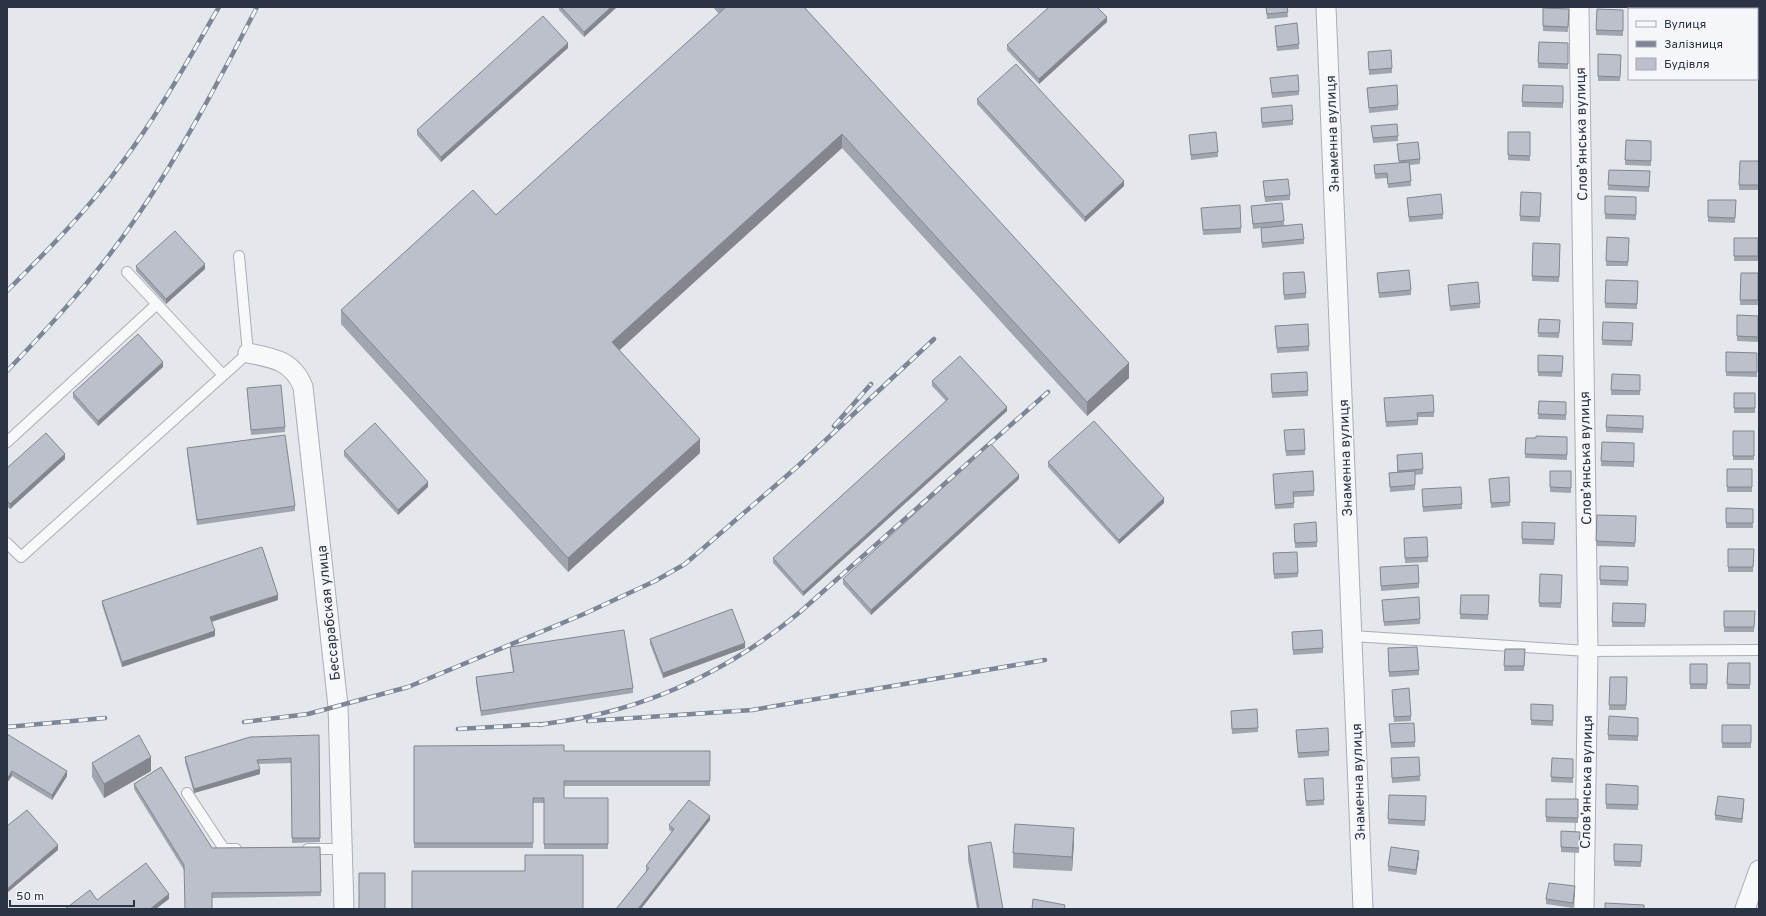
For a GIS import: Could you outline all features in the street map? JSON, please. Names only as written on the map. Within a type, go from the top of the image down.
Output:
[{"type":"street","name":"Знаменна вулиця","points":[[1326,7],[1363,909]]},
{"type":"street","name":"Слов’янська вулиця","points":[[1579,7],[1588,651],[1584,909]]},
{"type":"street","name":"Бессарабская улица","points":[[248,353],[283,363],[298,374],[303,388],[338,706],[344,909]]},
{"type":"street","points":[[1745,909],[1759,870]]},
{"type":"lane","points":[[7,542],[21,557],[248,353],[239,256]]},
{"type":"lane","points":[[127,272],[223,375]]},
{"type":"lane","points":[[7,442],[157,304]]},
{"type":"lane","points":[[1352,636],[1588,651],[1759,650]]},
{"type":"lane","points":[[187,793],[224,849],[247,849]]},
{"type":"lane","points":[[295,849],[342,849]]},
{"type":"building","points":[[561,7],[611,7],[584,32]]},
{"type":"building","points":[[726,7],[804,7],[1129,363],[1087,402],[842,134],[612,342],[700,439],[568,558],[341,310],[473,190],[496,215]]},
{"type":"building","points":[[1049,7],[1097,7],[1107,17],[1039,79],[1007,45]]},
{"type":"building","points":[[1266,7],[1287,7],[1288,12],[1267,14]]},
{"type":"building","points":[[1543,8],[1569,9],[1568,27],[1543,26]]},
{"type":"building","points":[[1597,9],[1623,10],[1623,31],[1596,30]]},
{"type":"building","points":[[543,16],[568,43],[441,157],[417,130]]},
{"type":"building","points":[[1297,23],[1299,44],[1277,47],[1275,26]]},
{"type":"building","points":[[1539,42],[1568,43],[1568,64],[1538,63]]},
{"type":"building","points":[[1391,50],[1392,68],[1369,70],[1368,52]]},
{"type":"building","points":[[1598,54],[1621,55],[1620,77],[1598,76]]},
{"type":"building","points":[[1016,64],[1124,181],[1085,217],[977,99]]},
{"type":"building","points":[[1298,75],[1299,91],[1272,93],[1270,78]]},
{"type":"building","points":[[1397,85],[1398,105],[1369,108],[1367,88]]},
{"type":"building","points":[[1523,85],[1563,86],[1563,103],[1522,102]]},
{"type":"building","points":[[1292,105],[1293,120],[1262,123],[1261,108]]},
{"type":"building","points":[[1397,124],[1398,136],[1373,138],[1371,126]]},
{"type":"building","points":[[1216,132],[1218,152],[1191,155],[1189,135]]},
{"type":"building","points":[[1508,132],[1530,132],[1530,156],[1508,155]]},
{"type":"building","points":[[1626,140],[1651,141],[1651,161],[1625,160]]},
{"type":"building","points":[[1418,142],[1420,159],[1399,161],[1397,144]]},
{"type":"building","points":[[1740,161],[1759,161],[1759,185],[1739,185]]},
{"type":"building","points":[[1409,162],[1411,181],[1388,184],[1387,173],[1375,174],[1374,165]]},
{"type":"building","points":[[1609,170],[1650,171],[1649,187],[1608,185]]},
{"type":"building","points":[[1288,179],[1290,195],[1265,197],[1263,181]]},
{"type":"building","points":[[1521,192],[1541,193],[1540,217],[1520,216]]},
{"type":"building","points":[[1441,194],[1443,214],[1409,217],[1407,198]]},
{"type":"building","points":[[1605,196],[1636,197],[1636,215],[1605,214]]},
{"type":"building","points":[[1708,200],[1736,200],[1735,218],[1708,217]]},
{"type":"building","points":[[1282,203],[1284,221],[1253,224],[1251,206]]},
{"type":"building","points":[[1240,205],[1241,228],[1203,230],[1201,208]]},
{"type":"building","points":[[1302,224],[1304,239],[1262,243],[1261,228]]},
{"type":"building","points":[[175,231],[205,264],[166,299],[136,266]]},
{"type":"building","points":[[1607,237],[1629,238],[1628,262],[1606,261]]},
{"type":"building","points":[[1734,238],[1758,238],[1758,256],[1734,256]]},
{"type":"building","points":[[1533,243],[1560,244],[1559,277],[1532,276]]},
{"type":"building","points":[[1409,270],[1411,290],[1379,293],[1377,273]]},
{"type":"building","points":[[1304,272],[1306,293],[1284,295],[1283,273]]},
{"type":"building","points":[[1741,273],[1758,273],[1758,300],[1740,300]]},
{"type":"building","points":[[1606,280],[1638,281],[1637,304],[1605,303]]},
{"type":"building","points":[[1478,282],[1480,303],[1450,306],[1448,285]]},
{"type":"building","points":[[1737,315],[1758,316],[1758,337],[1737,336]]},
{"type":"building","points":[[1539,319],[1560,320],[1559,333],[1538,333]]},
{"type":"building","points":[[1603,322],[1633,323],[1632,341],[1602,340]]},
{"type":"building","points":[[1308,324],[1309,346],[1277,348],[1275,326]]},
{"type":"building","points":[[138,334],[163,362],[98,421],[73,393]]},
{"type":"building","points":[[1726,352],[1757,353],[1757,372],[1726,372]]},
{"type":"building","points":[[1538,355],[1563,356],[1562,372],[1538,372]]},
{"type":"building","points":[[960,356],[1007,407],[803,592],[773,558],[948,399],[932,381]]},
{"type":"building","points":[[1307,372],[1308,391],[1272,393],[1271,374]]},
{"type":"building","points":[[1612,374],[1640,375],[1640,391],[1611,390]]},
{"type":"building","points":[[281,385],[285,427],[251,430],[247,388]]},
{"type":"building","points":[[1734,393],[1755,393],[1755,408],[1734,408]]},
{"type":"building","points":[[1433,395],[1434,412],[1417,413],[1418,420],[1386,422],[1384,398]]},
{"type":"building","points":[[1539,401],[1566,402],[1566,415],[1538,414]]},
{"type":"building","points":[[1607,415],[1643,416],[1643,429],[1606,427]]},
{"type":"building","points":[[1094,421],[1164,498],[1119,540],[1048,462]]},
{"type":"building","points":[[375,423],[428,482],[398,510],[344,451]]},
{"type":"building","points":[[1304,429],[1305,450],[1286,451],[1284,430]]},
{"type":"building","points":[[1733,431],[1754,431],[1754,456],[1733,456]]},
{"type":"building","points":[[46,433],[65,454],[10,504],[7,501],[7,468]]},
{"type":"building","points":[[285,435],[295,506],[197,520],[187,448]]},
{"type":"building","points":[[1536,436],[1567,437],[1567,455],[1525,454],[1526,438],[1536,438]]},
{"type":"building","points":[[1602,442],[1634,443],[1634,462],[1601,461]]},
{"type":"building","points":[[991,444],[1019,475],[871,610],[843,579]]},
{"type":"building","points":[[1422,453],[1423,469],[1398,471],[1397,455]]},
{"type":"building","points":[[1727,469],[1752,469],[1752,487],[1727,487]]},
{"type":"building","points":[[1313,471],[1314,491],[1293,492],[1294,503],[1275,505],[1273,474]]},
{"type":"building","points":[[1415,471],[1415,485],[1390,487],[1389,473]]},
{"type":"building","points":[[1550,471],[1571,471],[1571,488],[1550,487]]},
{"type":"building","points":[[1509,477],[1510,502],[1491,503],[1489,479]]},
{"type":"building","points":[[1461,487],[1462,504],[1423,507],[1422,489]]},
{"type":"building","points":[[1726,508],[1753,509],[1753,523],[1726,523]]},
{"type":"building","points":[[1597,515],[1636,516],[1635,543],[1596,541]]},
{"type":"building","points":[[1316,522],[1317,542],[1295,543],[1294,524]]},
{"type":"building","points":[[1522,522],[1555,523],[1554,540],[1522,539]]},
{"type":"building","points":[[1427,537],[1428,557],[1405,558],[1404,538]]},
{"type":"building","points":[[262,547],[278,595],[210,617],[215,631],[122,662],[102,601]]},
{"type":"building","points":[[1728,549],[1754,549],[1753,567],[1728,567]]},
{"type":"building","points":[[1297,552],[1298,573],[1274,574],[1273,553]]},
{"type":"building","points":[[1418,565],[1419,583],[1381,586],[1380,567]]},
{"type":"building","points":[[1600,566],[1628,567],[1628,581],[1600,580]]},
{"type":"building","points":[[1540,574],[1562,575],[1561,603],[1539,603]]},
{"type":"building","points":[[1461,595],[1489,595],[1488,615],[1460,614]]},
{"type":"building","points":[[1419,597],[1420,619],[1384,622],[1382,600]]},
{"type":"building","points":[[1613,603],[1646,604],[1645,623],[1612,622]]},
{"type":"building","points":[[732,609],[745,643],[663,673],[650,639]]},
{"type":"building","points":[[1724,611],[1755,611],[1754,627],[1724,627]]},
{"type":"building","points":[[624,630],[633,688],[481,711],[476,677],[514,672],[510,647]]},
{"type":"building","points":[[1322,630],[1323,648],[1293,650],[1292,632]]},
{"type":"building","points":[[1417,647],[1419,670],[1389,672],[1388,648]]},
{"type":"building","points":[[1505,649],[1525,649],[1524,666],[1504,666]]},
{"type":"building","points":[[1728,663],[1750,663],[1750,685],[1727,684]]},
{"type":"building","points":[[1690,664],[1707,664],[1707,684],[1690,684]]},
{"type":"building","points":[[1610,677],[1627,677],[1626,705],[1609,705]]},
{"type":"building","points":[[1409,688],[1411,716],[1394,717],[1392,690]]},
{"type":"building","points":[[1531,704],[1553,705],[1553,721],[1531,720]]},
{"type":"building","points":[[1257,709],[1258,728],[1232,729],[1231,711]]},
{"type":"building","points":[[1609,716],[1638,718],[1638,736],[1608,735]]},
{"type":"building","points":[[1414,723],[1415,742],[1391,743],[1389,724]]},
{"type":"building","points":[[1722,725],[1751,725],[1751,743],[1722,743]]},
{"type":"building","points":[[1328,728],[1329,751],[1298,753],[1296,730]]},
{"type":"building","points":[[7,734],[67,771],[52,795],[12,771],[7,779]]},
{"type":"building","points":[[139,735],[151,757],[104,784],[92,763]]},
{"type":"building","points":[[319,735],[320,838],[292,838],[291,758],[257,760],[260,769],[194,789],[185,757],[250,737]]},
{"type":"building","points":[[564,745],[564,751],[710,751],[710,781],[564,781],[564,798],[608,798],[608,844],[544,844],[544,798],[533,798],[533,843],[414,843],[414,746]]},
{"type":"building","points":[[1419,757],[1420,776],[1392,778],[1391,758]]},
{"type":"building","points":[[1552,758],[1573,759],[1573,778],[1551,777]]},
{"type":"building","points":[[161,767],[212,848],[320,847],[321,892],[212,893],[212,909],[185,909],[184,865],[134,784]]},
{"type":"building","points":[[1323,778],[1324,800],[1306,801],[1304,779]]},
{"type":"building","points":[[1606,784],[1638,786],[1638,805],[1606,804]]},
{"type":"building","points":[[1389,795],[1426,796],[1425,821],[1388,819]]},
{"type":"building","points":[[1718,796],[1744,799],[1742,819],[1715,815]]},
{"type":"building","points":[[1546,799],[1578,799],[1578,818],[1546,817]]},
{"type":"building","points":[[689,800],[710,816],[638,909],[616,909],[649,868],[646,866],[674,829],[669,825]]},
{"type":"building","points":[[27,810],[58,845],[7,889],[7,826]]},
{"type":"building","points":[[1015,824],[1074,828],[1072,857],[1013,853]]},
{"type":"building","points":[[1561,831],[1580,832],[1579,848],[1561,847]]},
{"type":"building","points":[[991,842],[1003,909],[979,909],[968,846]]},
{"type":"building","points":[[1614,844],[1642,845],[1641,862],[1614,861]]},
{"type":"building","points":[[1391,847],[1419,851],[1416,870],[1388,866]]},
{"type":"building","points":[[525,855],[583,855],[583,909],[412,909],[412,871],[525,871]]},
{"type":"building","points":[[146,863],[169,894],[150,909],[65,909],[90,890],[97,900]]},
{"type":"building","points":[[359,873],[385,873],[385,909],[359,909]]},
{"type":"building","points":[[1549,883],[1575,886],[1573,903],[1546,899]]},
{"type":"building","points":[[1033,899],[1065,905],[1064,909],[1032,909]]},
{"type":"building","points":[[1605,903],[1644,905],[1644,909],[1605,909]]},
{"type":"railway","points":[[7,291],[81,214],[121,164],[160,107],[219,7]]},
{"type":"railway","points":[[7,371],[75,297],[107,258],[136,218],[185,141],[215,88],[257,7]]},
{"type":"railway","points":[[244,722],[308,714],[408,687],[584,614],[655,581],[685,564],[798,466],[934,339]]},
{"type":"railway","points":[[834,426],[871,384]]},
{"type":"railway","points":[[539,725],[590,716],[647,700],[701,677],[753,647],[800,612],[1048,392]]},
{"type":"railway","points":[[588,721],[752,710],[1045,660]]},
{"type":"railway","points":[[7,727],[105,718]]},
{"type":"railway","points":[[458,729],[544,724]]}]
